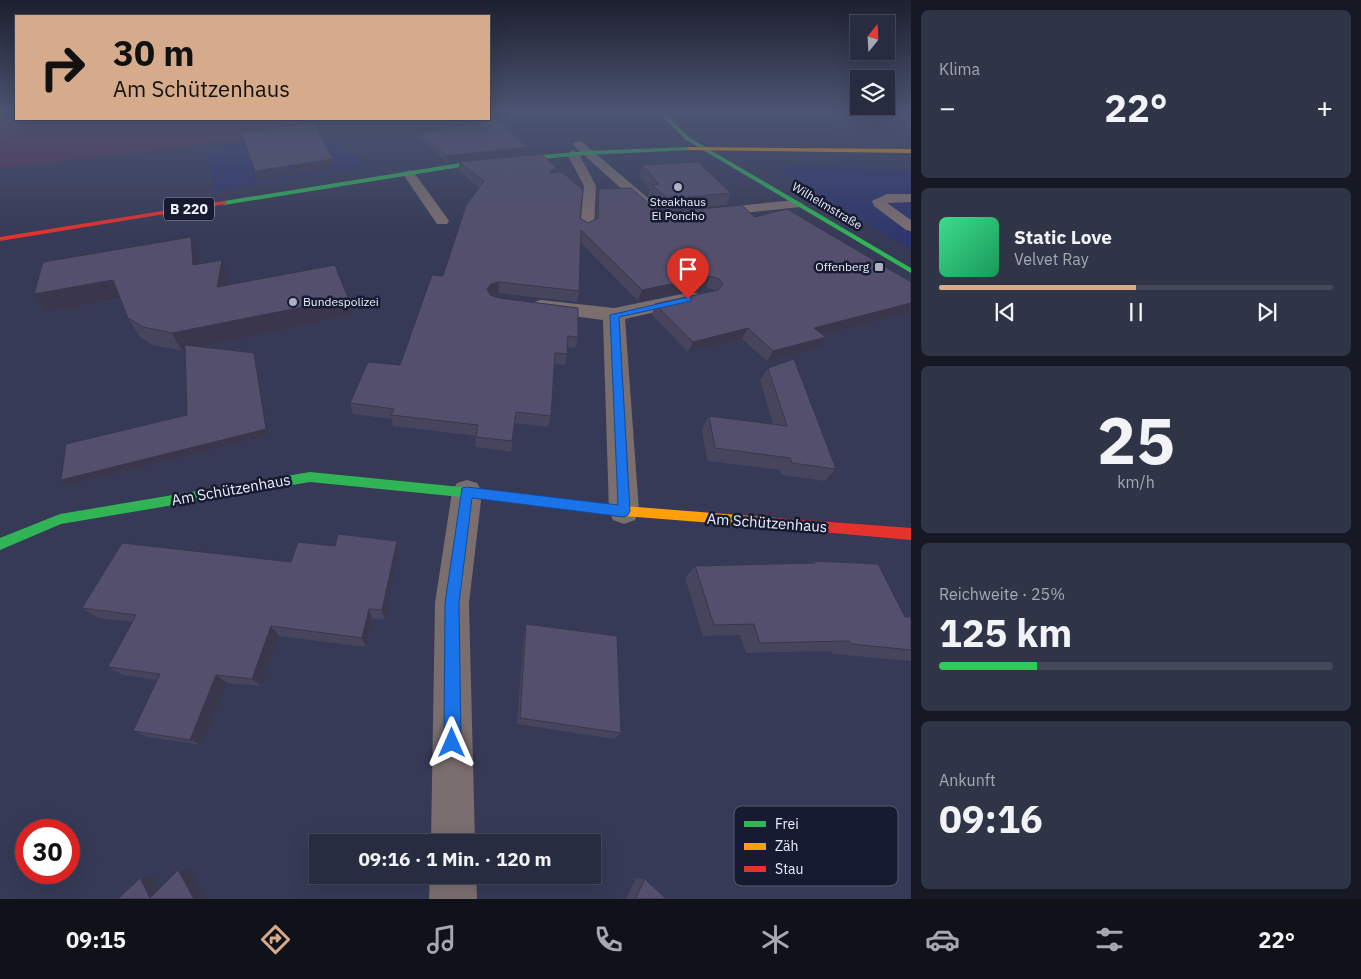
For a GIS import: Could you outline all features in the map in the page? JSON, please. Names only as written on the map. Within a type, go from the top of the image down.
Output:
[{"type":"main road","name":"B 220","points":[[0,239],[473,163],[555,153]]},
{"type":"main road","name":"Wilhelmstraße","points":[[712,153],[911,271]]},
{"type":"main road","points":[[748,175],[744,160],[749,153]]},
{"type":"main road","name":"Am Schützenhaus","points":[[0,544],[60,519],[310,477],[467,492],[624,511],[911,534]]},
{"type":"street","points":[[518,303],[614,315],[706,295]]},
{"type":"street","points":[[614,315],[624,511]]},
{"type":"street","points":[[453,834],[452,603],[467,492]]},
{"type":"street","points":[[453,884],[454,899]]},
{"type":"lane","points":[[580,153],[590,186],[587,228]]},
{"type":"lane","points":[[583,153],[662,218]]},
{"type":"lane","points":[[409,174],[442,221]]},
{"type":"lane","points":[[911,198],[887,198],[879,201],[881,206],[911,227]]},
{"type":"lane","points":[[700,214],[796,204]]},
{"type":"shaded area","points":[[0,153],[130,153],[0,168]]},
{"type":"shaded area","points":[[208,153],[348,153],[371,165],[214,191]]},
{"type":"shaded area","points":[[801,166],[911,170],[911,249],[781,173],[783,168]]},
{"type":"building","points":[[249,153],[330,153],[333,159],[255,171]]},
{"type":"building","points":[[443,153],[474,153],[447,156]]},
{"type":"building","points":[[541,154],[556,167],[549,173],[562,172],[583,190],[580,218],[588,223],[598,218],[599,189],[631,188],[660,213],[742,205],[754,217],[787,209],[911,282],[911,303],[814,328],[826,337],[773,351],[748,328],[693,342],[655,304],[718,290],[723,284],[719,279],[710,276],[642,290],[581,230],[579,291],[499,282],[491,284],[487,289],[490,295],[499,298],[578,308],[578,337],[568,336],[567,354],[555,353],[551,416],[516,412],[512,441],[476,437],[478,425],[391,415],[394,409],[350,403],[368,362],[400,365],[432,275],[443,276],[466,205],[484,181],[459,162]]},
{"type":"building","points":[[698,162],[731,193],[669,199],[652,185],[659,184],[642,165]]},
{"type":"building","points":[[191,237],[193,265],[222,260],[217,287],[335,265],[348,298],[172,333],[143,327],[128,318],[113,280],[34,294],[43,262]]},
{"type":"building","points":[[185,345],[254,353],[266,429],[61,480],[66,444],[187,415]]},
{"type":"building","points":[[794,359],[836,469],[792,463],[790,458],[715,448],[709,416],[787,426],[768,368]]},
{"type":"building","points":[[338,534],[397,541],[382,610],[369,609],[362,638],[271,626],[252,679],[216,675],[190,740],[133,731],[160,674],[108,667],[136,615],[82,608],[122,543],[291,562],[298,542],[335,546]]},
{"type":"building","points":[[814,561],[878,564],[905,617],[911,617],[911,650],[851,644],[849,641],[760,643],[754,624],[714,625],[695,566],[815,563]]},
{"type":"building","points":[[526,624],[617,636],[621,733],[520,718]]},
{"type":"building","points":[[178,870],[194,899],[118,899],[140,878],[150,898]]},
{"type":"building","points":[[645,879],[666,899],[635,899]]},
{"type":"traffic: fast","points":[[224,203],[473,163],[587,153]]},
{"type":"traffic: fast","points":[[712,153],[911,271]]},
{"type":"traffic: fast","points":[[0,544],[60,519],[310,477],[491,495]]},
{"type":"traffic: slow","points":[[491,495],[624,511],[777,523]]},
{"type":"traffic: jam","points":[[0,239],[224,203]]},
{"type":"traffic: jam","points":[[777,523],[911,534]]},
{"type":"place","name":"Steakhaus El Poncho","points":[[678,187]]},
{"type":"place","name":"Offenberg","points":[[879,267]]},
{"type":"place","name":"Bundespolizei","points":[[293,302]]},
{"type":"route","points":[[452,743],[452,603],[467,492],[624,511],[614,315],[688,299]]}]
